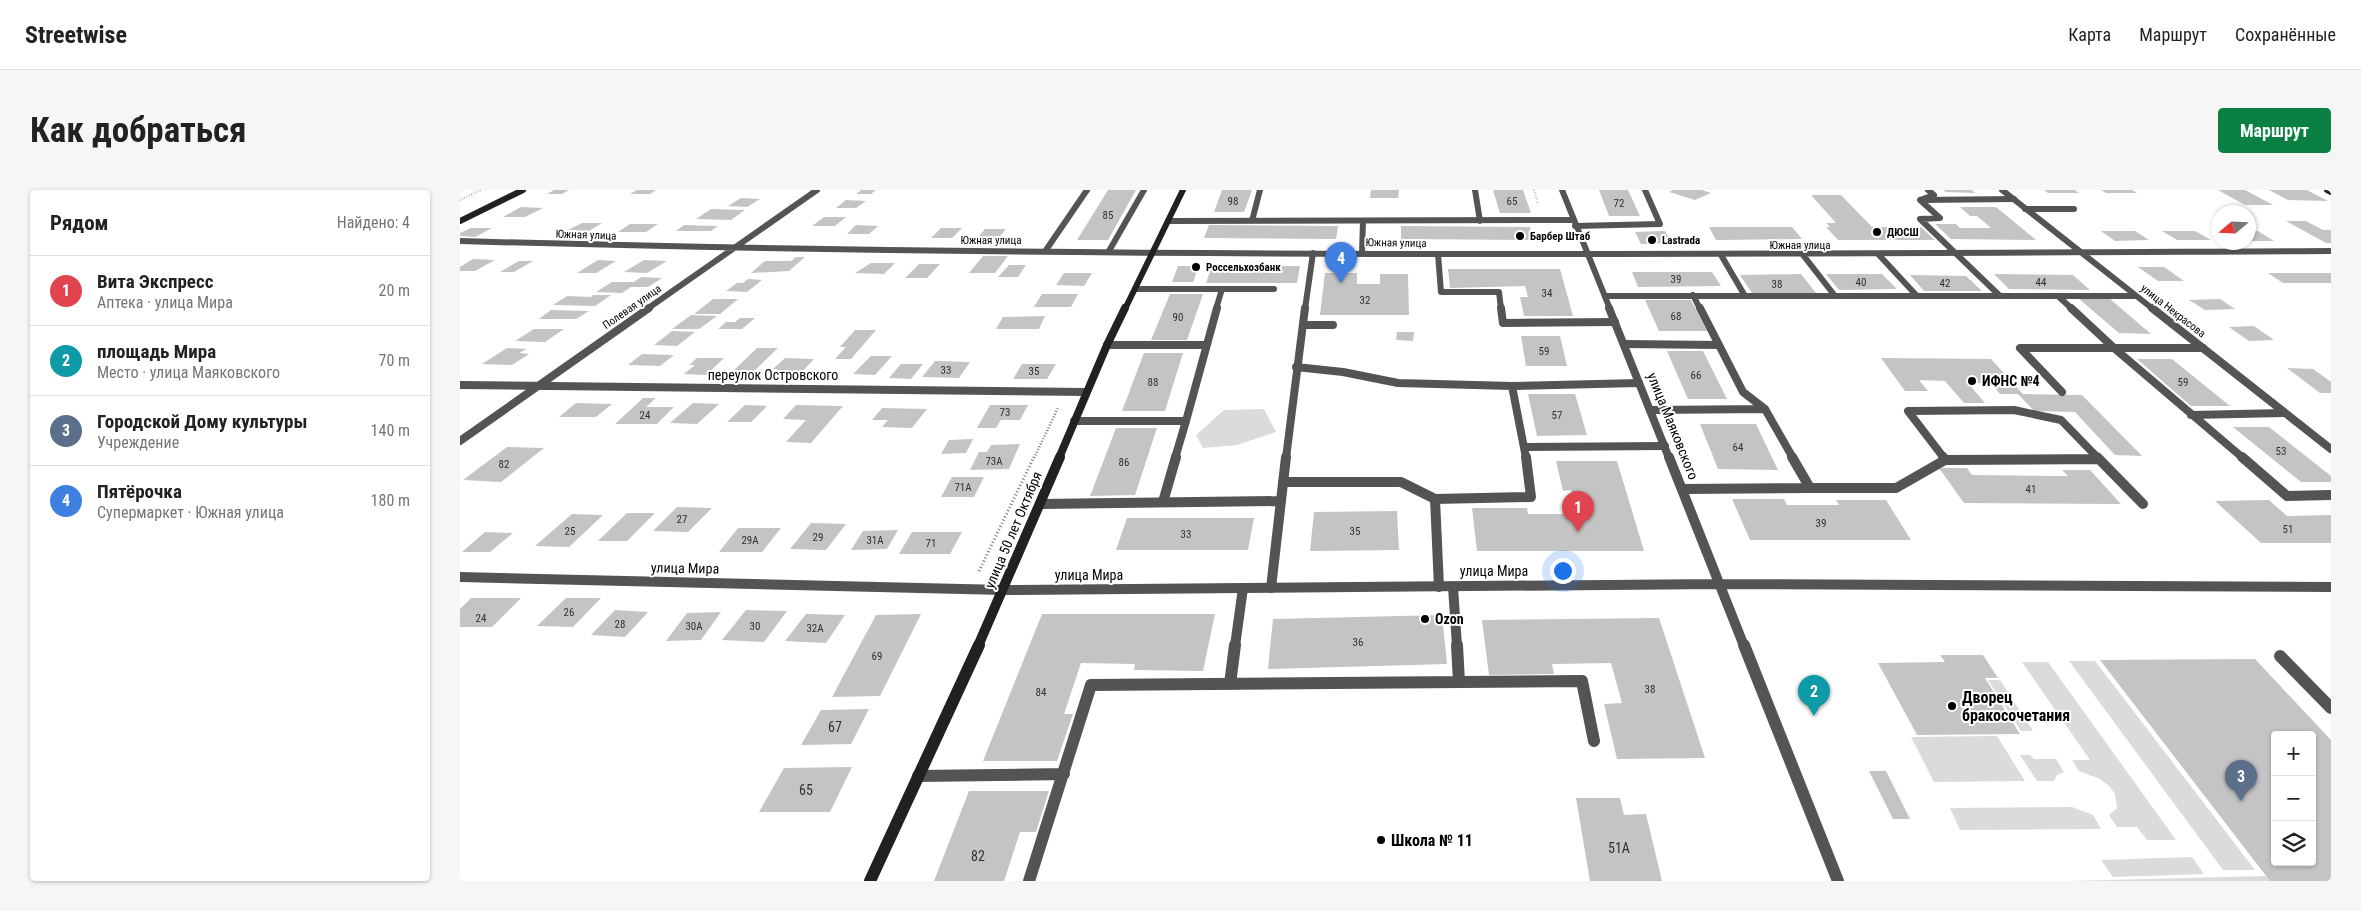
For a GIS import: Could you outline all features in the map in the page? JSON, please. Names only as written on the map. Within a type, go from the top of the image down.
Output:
[{"type":"main road","points":[[460,221],[523,190]]},
{"type":"main road","name":"улица 50 лет Октября","points":[[870,881],[1004,590],[1086,392],[1183,190]]},
{"type":"main road","points":[[2326,190],[2331,192]]},
{"type":"street","name":"Полевая улица","points":[[460,441],[817,190]]},
{"type":"street","points":[[1046,250],[1087,190]]},
{"type":"street","points":[[1109,251],[1144,190]]},
{"type":"street","points":[[1252,221],[1260,190]]},
{"type":"street","points":[[1474,190],[1480,220]]},
{"type":"street","name":"улица Маяковского","points":[[1562,190],[1838,881]]},
{"type":"street","points":[[1168,221],[1480,220],[1660,224],[1645,190]]},
{"type":"street","points":[[1920,200],[1934,195],[1928,190]]},
{"type":"street","name":"улица Некрасова","points":[[2002,190],[2331,449]]},
{"type":"street","points":[[1920,200],[2014,199]]},
{"type":"street","points":[[1920,200],[1940,218],[1920,219],[2000,296]]},
{"type":"street","points":[[2025,209],[2074,209]]},
{"type":"street","points":[[1362,253],[1364,221]]},
{"type":"street","name":"Южная улица","points":[[460,241],[734,249],[1588,255],[2331,252]]},
{"type":"street","points":[[1271,588],[1296,367],[1314,253]]},
{"type":"street","points":[[1438,254],[1441,292],[1499,292],[1502,323],[1615,322]]},
{"type":"street","points":[[1720,255],[1745,296]]},
{"type":"street","points":[[1803,255],[1834,296]]},
{"type":"street","points":[[1880,255],[1917,296]]},
{"type":"street","points":[[1135,289],[1274,289]]},
{"type":"street","points":[[1163,502],[1222,289]]},
{"type":"street","points":[[1693,295],[1743,392],[1765,408],[1810,488]]},
{"type":"street","points":[[1605,296],[2136,296]]},
{"type":"street","points":[[2058,296],[2114,348],[2287,496],[2331,495]]},
{"type":"street","points":[[1304,324],[1333,325]]},
{"type":"street","points":[[1624,344],[1719,345]]},
{"type":"street","points":[[1107,346],[1206,345]]},
{"type":"street","points":[[2062,392],[2020,348],[2202,348]]},
{"type":"street","points":[[1296,367],[1343,372],[1398,384],[1512,386],[1639,383]]},
{"type":"street","name":"переулок Островского","points":[[460,385],[1086,392]]},
{"type":"street","points":[[1283,482],[1401,482],[1435,498],[1531,497],[1525,447],[1512,386]]},
{"type":"street","points":[[1650,410],[1765,408]]},
{"type":"street","points":[[1945,460],[1908,411],[2014,410],[2061,420],[2143,504]]},
{"type":"street","points":[[2191,415],[2284,413]]},
{"type":"street","points":[[1074,422],[1186,421]]},
{"type":"street","points":[[1525,447],[1665,446]]},
{"type":"street","points":[[1683,489],[1896,488],[1945,460],[2099,459]]},
{"type":"street","points":[[1435,498],[1439,587]]},
{"type":"street","points":[[1041,504],[1281,501]]},
{"type":"street","name":"улица Мира","points":[[460,577],[1004,590],[1719,584],[2331,587]]},
{"type":"street","points":[[1453,587],[1459,682]]},
{"type":"street","points":[[1230,684],[1244,588]]},
{"type":"street","points":[[2280,656],[2331,708]]},
{"type":"street","points":[[1030,881],[1091,685],[1582,681],[1594,740]]},
{"type":"street","points":[[918,776],[1064,774]]},
{"type":"path","points":[[460,200],[481,190]]},
{"type":"shaded area","points":[[1264,409],[1276,432],[1237,445],[1203,448],[1196,435],[1224,410]]},
{"type":"shaded area","points":[[2069,661],[2095,661],[2255,870],[2223,870]]},
{"type":"shaded area","points":[[2022,662],[2048,662],[2176,840],[2147,840],[2137,827],[2117,827],[2109,815],[2117,808],[2115,794],[2100,779],[2079,771],[2072,760],[2090,760]]},
{"type":"shaded area","points":[[1988,680],[2000,680],[2033,731],[2021,731]]},
{"type":"shaded area","points":[[1997,736],[2025,781],[1934,782],[1911,737]]},
{"type":"shaded area","points":[[2020,755],[2030,755],[2034,759],[2056,759],[2064,772],[2057,775],[2054,781],[2037,781]]},
{"type":"shaded area","points":[[2072,807],[2093,815],[2101,829],[1960,830],[1950,808]]},
{"type":"shaded area","points":[[2192,857],[2204,874],[2113,877],[2101,860]]},
{"type":"shaded area","points":[[2266,876],[2270,881],[2068,881]]},
{"type":"building","points":[[554,190],[569,190],[562,194],[547,194]]},
{"type":"building","points":[[637,190],[656,190],[650,194],[630,194]]},
{"type":"building","points":[[861,190],[876,190],[871,194],[856,194]]},
{"type":"building","points":[[1108,190],[1136,190],[1108,240],[1077,240]]},
{"type":"building","points":[[1222,190],[1252,190],[1244,212],[1214,212]]},
{"type":"building","points":[[1371,190],[1399,190],[1398,198],[1370,198]]},
{"type":"building","points":[[1493,190],[1523,190],[1531,213],[1500,213]]},
{"type":"building","points":[[1599,190],[1628,190],[1640,216],[1609,216]]},
{"type":"building","points":[[1673,190],[1702,190],[1711,193],[1695,200],[1669,192]]},
{"type":"building","points":[[1943,190],[1972,190],[1975,193],[1946,192]]},
{"type":"building","points":[[2044,190],[2075,190],[2079,193],[2048,193]]},
{"type":"building","points":[[2101,190],[2132,190],[2137,193],[2106,193]]},
{"type":"building","points":[[2218,190],[2245,190],[2273,205],[2245,205]]},
{"type":"building","points":[[2269,190],[2307,190],[2328,201],[2288,200]]},
{"type":"building","points":[[1811,195],[1841,195],[1872,227],[1921,227],[1935,240],[1838,240],[1826,227],[1830,227],[1826,223],[1836,223]]},
{"type":"building","points":[[741,198],[760,199],[747,207],[728,206]]},
{"type":"building","points":[[846,200],[866,201],[856,208],[836,208]]},
{"type":"building","points":[[521,207],[543,208],[525,217],[503,217]]},
{"type":"building","points":[[1960,207],[1996,207],[2036,240],[1951,239],[1935,224],[1956,224],[1960,228],[1991,228],[1977,216],[1970,216]]},
{"type":"building","points":[[711,209],[745,210],[731,220],[696,219]]},
{"type":"building","points":[[824,217],[846,217],[835,226],[812,226]]},
{"type":"building","points":[[2286,221],[2306,221],[2323,230],[2331,230],[2331,243],[2326,243]]},
{"type":"building","points":[[582,223],[602,223],[589,231],[568,230]]},
{"type":"building","points":[[630,224],[658,224],[646,232],[618,232]]},
{"type":"building","points":[[684,225],[718,226],[711,231],[676,231]]},
{"type":"building","points":[[856,225],[878,226],[869,234],[847,234]]},
{"type":"building","points":[[1209,225],[1338,226],[1336,239],[1204,238]]},
{"type":"building","points":[[1401,226],[1530,227],[1533,240],[1401,239]]},
{"type":"building","points":[[1709,227],[1792,227],[1802,239],[1716,240]]},
{"type":"building","points":[[471,228],[492,228],[475,237],[460,236],[460,233]]},
{"type":"building","points":[[941,228],[962,228],[952,238],[931,238]]},
{"type":"building","points":[[985,229],[1006,229],[997,240],[976,240]]},
{"type":"building","points":[[1665,231],[1672,243],[1641,244],[1635,232]]},
{"type":"building","points":[[2101,231],[2135,231],[2149,240],[2115,241]]},
{"type":"building","points":[[2162,231],[2195,231],[2211,240],[2177,240]]},
{"type":"building","points":[[2256,231],[2258,231],[2274,241],[2256,241]]},
{"type":"building","points":[[983,256],[1008,256],[995,273],[969,273]]},
{"type":"building","points":[[796,257],[805,257],[789,271],[751,273],[765,261],[791,261]]},
{"type":"building","points":[[473,259],[495,260],[475,271],[460,271],[460,267]]},
{"type":"building","points":[[598,260],[616,261],[596,273],[577,273]]},
{"type":"building","points":[[644,260],[667,261],[647,273],[624,272]]},
{"type":"building","points":[[519,261],[533,261],[514,272],[500,272]]},
{"type":"building","points":[[871,263],[895,263],[884,274],[855,273]]},
{"type":"building","points":[[919,264],[940,264],[927,278],[905,278]]},
{"type":"building","points":[[1009,265],[1026,265],[1018,277],[998,277]]},
{"type":"building","points":[[1178,266],[1199,266],[1193,282],[1172,282]]},
{"type":"building","points":[[1212,266],[1300,266],[1297,283],[1206,283]]},
{"type":"building","points":[[2138,267],[2164,267],[2184,281],[2158,281]]},
{"type":"building","points":[[1448,269],[1560,269],[1573,316],[1524,316],[1520,297],[1528,297],[1525,286],[1450,288]]},
{"type":"building","points":[[1632,272],[1712,272],[1721,286],[1638,287]]},
{"type":"building","points":[[1064,273],[1092,273],[1084,286],[1056,285]]},
{"type":"building","points":[[1325,273],[1357,273],[1357,284],[1380,284],[1380,274],[1408,274],[1409,315],[1320,315]]},
{"type":"building","points":[[2268,273],[2331,273],[2331,283],[2283,283]]},
{"type":"building","points":[[1801,274],[1816,293],[1752,293],[1740,275]]},
{"type":"building","points":[[1826,274],[1882,274],[1897,289],[1839,290]]},
{"type":"building","points":[[1994,274],[2073,275],[2090,290],[2009,289]]},
{"type":"building","points":[[1910,275],[1966,276],[1982,291],[1924,291]]},
{"type":"building","points":[[641,277],[662,278],[648,287],[631,287],[622,293],[596,292],[612,282],[634,282]]},
{"type":"building","points":[[748,279],[762,280],[747,292],[726,291],[737,283],[743,283]]},
{"type":"building","points":[[1042,294],[1078,294],[1071,307],[1034,307]]},
{"type":"building","points":[[1170,294],[1203,294],[1187,340],[1151,340]]},
{"type":"building","points":[[593,295],[611,295],[595,306],[553,305],[567,296],[591,297]]},
{"type":"building","points":[[2078,298],[2109,298],[2151,334],[2119,333]]},
{"type":"building","points":[[713,299],[738,299],[720,314],[694,314]]},
{"type":"building","points":[[2220,299],[2235,309],[2205,310],[2189,300]]},
{"type":"building","points":[[1645,300],[1691,300],[1707,331],[1659,331]]},
{"type":"building","points":[[551,310],[589,311],[576,319],[539,319]]},
{"type":"building","points":[[691,315],[717,316],[699,329],[672,329]]},
{"type":"building","points":[[1045,316],[1039,329],[996,329],[1003,317]]},
{"type":"building","points":[[740,318],[755,318],[742,329],[718,329],[726,322],[735,322]]},
{"type":"building","points":[[2254,326],[2274,340],[2249,341],[2229,327]]},
{"type":"building","points":[[534,329],[564,329],[545,342],[515,341]]},
{"type":"building","points":[[855,330],[876,330],[851,359],[835,359],[846,347],[840,347]]},
{"type":"building","points":[[672,331],[695,332],[677,346],[654,345]]},
{"type":"building","points":[[1397,332],[1414,332],[1413,341],[1396,340]]},
{"type":"building","points":[[1521,336],[1560,336],[1567,366],[1526,366]]},
{"type":"building","points":[[507,348],[527,349],[519,353],[529,354],[512,365],[482,364]]},
{"type":"building","points":[[757,348],[778,348],[751,374],[730,374]]},
{"type":"building","points":[[1667,351],[1703,351],[1727,399],[1688,399]]},
{"type":"building","points":[[1144,353],[1183,353],[1165,411],[1122,411]]},
{"type":"building","points":[[642,354],[674,355],[660,366],[628,365]]},
{"type":"building","points":[[871,356],[892,356],[875,375],[853,374]]},
{"type":"building","points":[[697,358],[724,358],[706,375],[684,374],[695,365],[689,365]]},
{"type":"building","points":[[785,358],[814,359],[798,376],[772,375],[778,369],[773,369]]},
{"type":"building","name":"ИФНС №4","points":[[1881,358],[1991,359],[2023,394],[2082,395],[2142,456],[2115,455],[2075,412],[2034,411],[2018,394],[2000,394],[1991,383],[1968,383],[1985,403],[1964,403],[1945,381],[1919,380],[1928,391],[1905,391]]},
{"type":"building","points":[[2137,359],[2172,359],[2230,406],[2191,406]]},
{"type":"building","points":[[935,361],[970,362],[959,378],[922,377]]},
{"type":"building","points":[[901,364],[923,364],[911,379],[889,378]]},
{"type":"building","points":[[1022,364],[1056,364],[1047,379],[1013,379]]},
{"type":"building","points":[[2287,368],[2313,369],[2331,382],[2331,393],[2320,393]]},
{"type":"building","points":[[1528,394],[1575,394],[1587,435],[1537,436]]},
{"type":"building","points":[[643,398],[656,398],[646,407],[674,407],[657,424],[615,424]]},
{"type":"building","points":[[576,403],[612,404],[596,417],[559,417]]},
{"type":"building","points":[[693,403],[719,404],[697,424],[670,423]]},
{"type":"building","points":[[745,405],[767,406],[751,422],[727,422]]},
{"type":"building","points":[[796,405],[843,406],[811,443],[786,442],[806,420],[783,419]]},
{"type":"building","points":[[990,405],[1028,405],[1020,420],[1001,420],[996,428],[977,428]]},
{"type":"building","points":[[882,408],[927,409],[912,428],[882,427],[888,420],[872,420]]},
{"type":"building","points":[[1700,424],[1756,424],[1778,470],[1718,469]]},
{"type":"building","points":[[2233,427],[2269,427],[2331,476],[2331,482],[2301,482]]},
{"type":"building","points":[[1116,428],[1157,428],[1135,495],[1090,496]]},
{"type":"building","points":[[973,439],[966,453],[941,454],[949,440]]},
{"type":"building","points":[[1020,444],[1009,469],[970,470],[979,452],[987,452],[991,445]]},
{"type":"building","points":[[507,447],[544,448],[501,482],[463,480]]},
{"type":"building","points":[[1556,461],[1617,461],[1644,551],[1477,551],[1472,508],[1527,508],[1528,514],[1576,514],[1571,490],[1563,491]]},
{"type":"building","points":[[1939,468],[1967,468],[1972,475],[2068,476],[2062,470],[2090,470],[2121,504],[1964,503]]},
{"type":"building","points":[[952,477],[984,477],[974,497],[941,497]]},
{"type":"building","points":[[1732,499],[1784,499],[1787,505],[1839,505],[1836,500],[1886,500],[1911,540],[1750,540]]},
{"type":"building","points":[[2269,500],[2287,516],[2331,515],[2331,543],[2261,543],[2215,501]]},
{"type":"building","points":[[677,507],[712,508],[688,532],[653,531]]},
{"type":"building","points":[[1397,511],[1399,550],[1310,551],[1314,512]]},
{"type":"building","points":[[627,513],[655,513],[627,541],[598,541]]},
{"type":"building","points":[[572,514],[603,515],[569,547],[535,546]]},
{"type":"building","points":[[1127,518],[1254,518],[1248,550],[1116,550]]},
{"type":"building","points":[[811,523],[846,524],[826,550],[790,549]]},
{"type":"building","points":[[738,528],[781,528],[762,552],[719,552]]},
{"type":"building","points":[[898,530],[887,549],[851,550],[863,531]]},
{"type":"building","points":[[485,532],[513,533],[490,552],[462,552]]},
{"type":"building","points":[[912,532],[962,532],[950,554],[899,554]]},
{"type":"building","points":[[471,598],[521,598],[492,627],[460,627],[460,609]]},
{"type":"building","points":[[566,598],[601,598],[573,627],[537,626]]},
{"type":"building","points":[[615,610],[648,612],[625,637],[591,635]]},
{"type":"building","points":[[746,610],[787,611],[764,642],[722,640]]},
{"type":"building","points":[[721,612],[701,640],[666,641],[687,613]]},
{"type":"building","points":[[806,614],[845,615],[826,643],[785,641]]},
{"type":"building","points":[[921,614],[880,696],[832,697],[876,615]]},
{"type":"building","points":[[1042,614],[1215,614],[1203,671],[1134,670],[1135,664],[1081,663],[1064,714],[1073,714],[1057,761],[983,761]]},
{"type":"building","points":[[1442,615],[1447,664],[1268,669],[1273,619]]},
{"type":"building","points":[[1659,618],[1705,758],[1617,759],[1604,704],[1622,703],[1611,663],[1552,664],[1554,674],[1489,675],[1482,620]]},
{"type":"building","name":"Дворец бракосочетания","points":[[1940,655],[1983,655],[1998,678],[1985,678],[2020,734],[1917,735],[1878,663],[1945,662]]},
{"type":"building","points":[[2255,659],[2331,740],[2331,881],[2270,881],[2100,660]]},
{"type":"building","points":[[869,709],[851,744],[801,745],[821,710]]},
{"type":"building","points":[[852,767],[830,812],[759,812],[784,768]]},
{"type":"building","points":[[1869,771],[1886,771],[1910,819],[1893,819]]},
{"type":"building","points":[[969,791],[1049,791],[1036,832],[1020,832],[1004,881],[934,881]]},
{"type":"building","points":[[1576,798],[1620,798],[1624,815],[1646,814],[1662,881],[1590,881]]},
{"type":"place","name":"ДЮСШ","points":[[1877,232]]},
{"type":"place","name":"Барбер Штаб","points":[[1520,236]]},
{"type":"place","name":"Lastrada","points":[[1652,240]]},
{"type":"place","name":"Россельхозбанк","points":[[1196,267]]},
{"type":"place","name":"Пятёрочка","points":[[1341,283]]},
{"type":"place","name":"ИФНС №4","points":[[1972,381]]},
{"type":"place","name":"Вита Экспресс","points":[[1578,532]]},
{"type":"place","name":"Ozon","points":[[1425,619]]},
{"type":"place","name":"Дворец бракосочетания","points":[[1952,706]]},
{"type":"place","name":"площадь Мира","points":[[1814,716]]},
{"type":"place","name":"Городской Дому культуры","points":[[2241,801]]},
{"type":"place","name":"Школа № 11","points":[[1381,840]]}]
